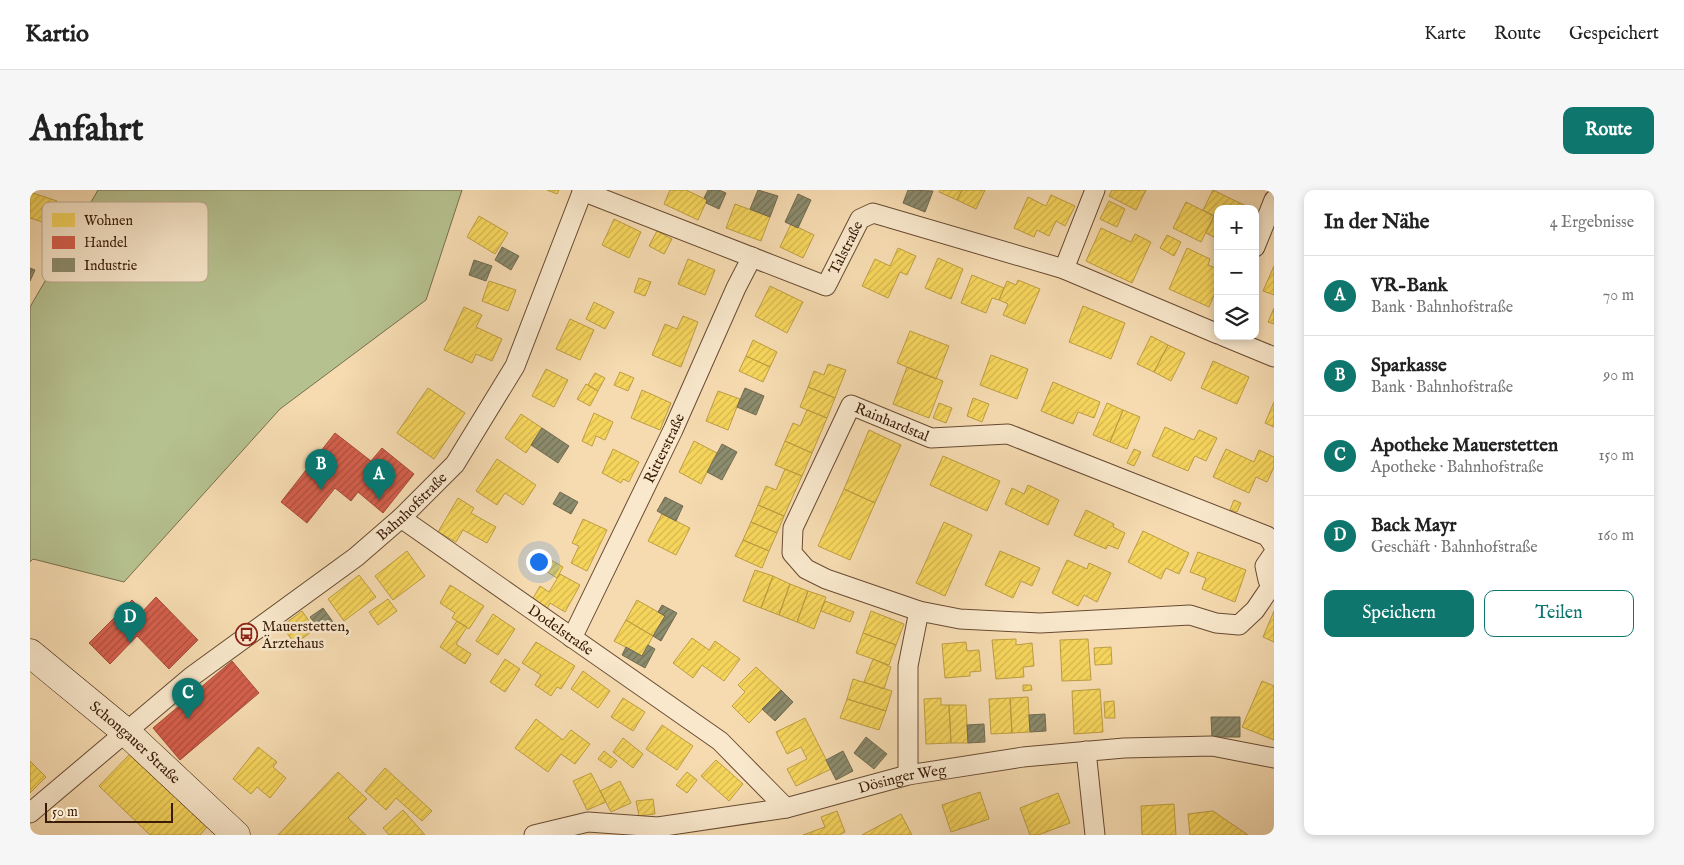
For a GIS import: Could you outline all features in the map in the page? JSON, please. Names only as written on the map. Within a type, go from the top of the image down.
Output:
[{"type":"main road","name":"Schongauer Straße","points":[[30,653],[127,732],[236,835]]},
{"type":"street","name":"Talstraße","points":[[582,190],[826,286],[860,219],[873,213],[1064,269],[1214,332]]},
{"type":"street","name":"Bahnhofstraße","points":[[30,813],[191,677],[356,557],[401,518],[455,464],[514,366],[582,190]]},
{"type":"street","points":[[1064,269],[1095,190]]},
{"type":"street","points":[[1259,237],[1274,200]]},
{"type":"street","name":"Ritterstraße","points":[[572,638],[673,430],[736,288],[752,257]]},
{"type":"street","points":[[1233,340],[1274,357]]},
{"type":"street","name":"Rainhardstal","points":[[1274,546],[1267,536],[1008,434],[931,438],[851,405],[793,528],[792,553],[806,569],[819,576],[919,611],[960,619],[1040,623],[1190,615],[1216,623],[1239,625],[1255,610],[1273,586],[1268,580],[1265,566],[1274,553]]},
{"type":"street","name":"Dodelstraße","points":[[401,518],[720,742],[786,808]]},
{"type":"street","points":[[908,775],[908,666],[919,611]]},
{"type":"street","name":"Dösinger Weg","points":[[534,835],[588,822],[658,827],[786,808],[908,775],[1023,757],[1124,748],[1212,746],[1274,758]]},
{"type":"street","points":[[1086,751],[1095,835]]},
{"type":"green space","points":[[98,190],[462,190],[426,300],[280,409],[124,582],[33,559],[30,562],[30,307],[45,282],[208,282],[208,202],[91,202]]},
{"type":"building: Wohnen","points":[[547,190],[559,190],[557,194]]},
{"type":"building: Wohnen","points":[[670,190],[686,190],[707,200],[698,220],[664,204]]},
{"type":"building: Wohnen","points":[[940,190],[962,190],[957,200],[939,192]]},
{"type":"building: Wohnen","points":[[962,190],[985,190],[976,209],[957,200]]},
{"type":"building: Wohnen","points":[[1112,190],[1146,190],[1136,210],[1109,196]]},
{"type":"building: Wohnen","points":[[1213,190],[1244,205],[1214,205],[1214,216],[1203,210]]},
{"type":"building: Wohnen","points":[[30,192],[57,201],[42,202],[42,222],[30,218]]},
{"type":"building: Wohnen","points":[[1051,195],[1075,206],[1065,226],[1056,221],[1049,236],[1037,230],[1034,237],[1014,228],[1028,197],[1046,206]]},
{"type":"building: Wohnen","points":[[1109,201],[1125,209],[1117,227],[1100,219]]},
{"type":"building: Wohnen","points":[[1186,202],[1214,216],[1201,242],[1173,228]]},
{"type":"building: Wohnen","points":[[735,204],[770,217],[761,241],[726,228]]},
{"type":"building: Wohnen","points":[[479,216],[508,233],[495,254],[467,237]]},
{"type":"building: Wohnen","points":[[1214,216],[1214,237],[1206,233]]},
{"type":"building: Wohnen","points":[[614,219],[641,232],[629,258],[602,245]]},
{"type":"building: Wohnen","points":[[791,224],[814,235],[803,258],[780,247]]},
{"type":"building: Wohnen","points":[[1101,228],[1131,242],[1135,234],[1151,242],[1132,283],[1086,261]]},
{"type":"building: Wohnen","points":[[657,231],[672,239],[664,254],[649,246]]},
{"type":"building: Wohnen","points":[[1167,235],[1181,242],[1174,256],[1160,248]]},
{"type":"building: Wohnen","points":[[898,248],[916,256],[907,275],[900,272],[888,298],[862,286],[875,259],[890,266]]},
{"type":"building: Wohnen","points":[[1187,248],[1210,259],[1208,265],[1214,267],[1214,295],[1209,307],[1169,289]]},
{"type":"building: Wohnen","points":[[938,258],[963,269],[951,299],[925,288]]},
{"type":"building: Wohnen","points":[[688,259],[715,270],[705,295],[678,284]]},
{"type":"building: Wohnen","points":[[1274,266],[1274,295],[1263,291]]},
{"type":"building: Wohnen","points":[[972,275],[1004,288],[999,300],[992,298],[986,313],[961,303]]},
{"type":"building: Wohnen","points":[[639,278],[651,282],[645,296],[634,292]]},
{"type":"building: Wohnen","points":[[1018,280],[1040,289],[1025,324],[1003,315],[1008,304],[999,300],[1007,281],[1016,285]]},
{"type":"building: Wohnen","points":[[489,281],[516,290],[508,311],[482,301]]},
{"type":"building: Wohnen","points":[[770,286],[803,302],[787,333],[755,316]]},
{"type":"building: Wohnen","points":[[594,302],[614,312],[605,329],[586,319]]},
{"type":"building: Wohnen","points":[[1083,306],[1125,323],[1111,359],[1069,342]]},
{"type":"building: Wohnen","points":[[464,307],[482,315],[476,327],[502,339],[492,361],[476,354],[472,363],[444,350]]},
{"type":"building: Wohnen","points":[[1274,308],[1274,324],[1268,322]]},
{"type":"building: Wohnen","points":[[683,316],[698,322],[681,367],[652,355],[665,324],[677,329]]},
{"type":"building: Wohnen","points":[[570,319],[594,330],[580,360],[556,349]]},
{"type":"building: Wohnen","points":[[910,331],[949,346],[936,379],[897,363]]},
{"type":"building: Wohnen","points":[[1151,336],[1168,345],[1154,372],[1137,364]]},
{"type":"building: Wohnen","points":[[753,340],[777,352],[770,367],[746,356]]},
{"type":"building: Wohnen","points":[[1168,345],[1185,353],[1171,381],[1154,372]]},
{"type":"building: Wohnen","points":[[991,355],[1028,369],[1017,399],[980,385]]},
{"type":"building: Wohnen","points":[[746,356],[770,367],[763,382],[739,371]]},
{"type":"building: Wohnen","points":[[1213,361],[1249,377],[1237,404],[1201,388]]},
{"type":"building: Wohnen","points":[[828,364],[846,370],[835,398],[808,387],[814,371],[824,375]]},
{"type":"building: Wohnen","points":[[907,367],[943,381],[929,418],[893,404]]},
{"type":"building: Wohnen","points":[[546,369],[568,380],[554,407],[532,396]]},
{"type":"building: Wohnen","points":[[620,372],[634,378],[628,391],[614,385]]},
{"type":"building: Wohnen","points":[[595,373],[605,378],[598,391],[588,385]]},
{"type":"building: Wohnen","points":[[1053,382],[1100,402],[1094,418],[1078,412],[1073,424],[1041,411]]},
{"type":"building: Wohnen","points":[[586,384],[598,391],[590,406],[577,399]]},
{"type":"building: Wohnen","points":[[808,387],[835,398],[827,418],[800,407]]},
{"type":"building: Wohnen","points":[[428,388],[465,413],[434,459],[397,433]]},
{"type":"building: Wohnen","points":[[642,390],[671,403],[660,430],[631,418]]},
{"type":"building: Wohnen","points":[[718,391],[740,399],[728,430],[706,421]]},
{"type":"building: Wohnen","points":[[973,398],[989,404],[982,422],[967,416]]},
{"type":"building: Wohnen","points":[[1274,402],[1274,427],[1265,423]]},
{"type":"building: Wohnen","points":[[939,403],[952,408],[946,423],[933,418]]},
{"type":"building: Wohnen","points":[[1107,403],[1123,410],[1110,442],[1093,435]]},
{"type":"building: Wohnen","points":[[807,410],[827,418],[812,453],[785,441],[793,423],[800,426]]},
{"type":"building: Wohnen","points":[[1123,410],[1140,417],[1127,449],[1110,442]]},
{"type":"building: Wohnen","points":[[594,413],[613,422],[605,440],[596,436],[592,446],[582,441]]},
{"type":"building: Wohnen","points":[[521,414],[542,428],[526,453],[505,438]]},
{"type":"building: Wohnen","points":[[1165,427],[1194,440],[1199,430],[1217,438],[1206,461],[1195,456],[1188,471],[1152,456]]},
{"type":"building: Wohnen","points":[[869,430],[901,445],[875,503],[844,489]]},
{"type":"building: Wohnen","points":[[694,441],[717,453],[701,484],[679,472]]},
{"type":"building: Wohnen","points":[[785,441],[812,453],[802,476],[775,465]]},
{"type":"building: Wohnen","points":[[613,449],[639,462],[629,482],[623,479],[621,483],[602,473]]},
{"type":"building: Wohnen","points":[[1134,449],[1141,452],[1134,466],[1127,463]]},
{"type":"building: Wohnen","points":[[1226,449],[1254,462],[1259,450],[1274,457],[1274,467],[1267,482],[1256,477],[1249,493],[1213,477]]},
{"type":"building: Wohnen","points":[[943,456],[1000,481],[987,511],[930,485]]},
{"type":"building: Wohnen","points":[[497,459],[536,485],[523,505],[505,493],[497,505],[476,491]]},
{"type":"building: Wohnen","points":[[785,469],[802,476],[784,516],[758,505],[766,486],[776,490]]},
{"type":"building: Wohnen","points":[[1028,485],[1059,500],[1048,525],[1005,504],[1012,488],[1024,494]]},
{"type":"building: Wohnen","points":[[844,489],[875,503],[850,560],[818,546]]},
{"type":"building: Wohnen","points":[[458,498],[474,508],[471,513],[496,527],[487,543],[463,530],[456,542],[438,532]]},
{"type":"building: Wohnen","points":[[1234,500],[1241,503],[1237,512],[1230,510]]},
{"type":"building: Wohnen","points":[[758,505],[784,516],[777,533],[751,522]]},
{"type":"building: Wohnen","points":[[1086,510],[1114,524],[1113,527],[1125,533],[1118,549],[1108,545],[1106,549],[1074,535]]},
{"type":"building: Wohnen","points":[[662,514],[690,528],[676,555],[648,541]]},
{"type":"building: Wohnen","points":[[583,519],[607,530],[587,571],[571,563],[579,546],[572,543]]},
{"type":"building: Wohnen","points":[[751,522],[777,533],[769,551],[743,540]]},
{"type":"building: Wohnen","points":[[944,522],[972,535],[945,596],[916,583]]},
{"type":"building: Wohnen","points":[[1143,531],[1189,553],[1179,574],[1166,568],[1161,579],[1128,562]]},
{"type":"building: Wohnen","points":[[743,540],[769,551],[762,568],[735,556]]},
{"type":"building: Wohnen","points":[[407,551],[425,576],[393,600],[375,576]]},
{"type":"building: Wohnen","points":[[1000,551],[1040,568],[1032,586],[1021,581],[1013,598],[985,585]]},
{"type":"building: Wohnen","points":[[1198,552],[1246,570],[1235,602],[1202,589],[1206,578],[1190,572]]},
{"type":"building: Wohnen","points":[[544,556],[563,567],[557,578],[538,566]]},
{"type":"building: Wohnen","points":[[1067,560],[1087,569],[1089,563],[1111,573],[1097,602],[1084,595],[1078,606],[1052,593]]},
{"type":"building: Wohnen","points":[[755,570],[773,576],[761,608],[743,601]]},
{"type":"building: Wohnen","points":[[560,574],[580,585],[565,612],[550,603],[547,609],[532,600],[540,586],[549,592]]},
{"type":"building: Wohnen","points":[[359,575],[376,597],[344,621],[328,599]]},
{"type":"building: Wohnen","points":[[773,576],[790,584],[779,615],[761,608]]},
{"type":"building: Wohnen","points":[[790,584],[808,591],[797,622],[779,615]]},
{"type":"building: Wohnen","points":[[450,585],[484,606],[469,629],[452,618],[455,613],[440,603]]},
{"type":"building: Wohnen","points":[[808,591],[826,597],[814,629],[797,622]]},
{"type":"building: Wohnen","points":[[388,599],[397,611],[378,625],[369,612]]},
{"type":"building: Wohnen","points":[[637,600],[665,616],[653,636],[626,620]]},
{"type":"building: Wohnen","points":[[825,601],[854,612],[850,622],[821,611]]},
{"type":"building: Wohnen","points":[[302,611],[315,629],[295,644],[282,626]]},
{"type":"building: Wohnen","points":[[871,611],[904,624],[896,645],[863,633]]},
{"type":"building: Wohnen","points":[[1274,611],[1274,642],[1263,637]]},
{"type":"building: Wohnen","points":[[493,614],[515,629],[498,655],[476,641]]},
{"type":"building: Wohnen","points":[[626,620],[653,636],[642,656],[614,641]]},
{"type":"building: Wohnen","points":[[457,621],[467,627],[456,644],[471,654],[465,664],[440,647]]},
{"type":"building: Wohnen","points":[[863,633],[896,645],[889,665],[856,653]]},
{"type":"building: Wohnen","points":[[692,638],[709,650],[715,641],[740,659],[724,681],[702,665],[693,678],[673,663]]},
{"type":"building: Wohnen","points":[[1016,639],[1016,645],[1032,643],[1034,666],[1023,667],[1024,677],[996,679],[992,640]]},
{"type":"building: Wohnen","points":[[1088,639],[1091,680],[1062,681],[1060,640]]},
{"type":"building: Wohnen","points":[[536,642],[575,666],[561,689],[557,687],[551,696],[535,685],[541,675],[522,663]]},
{"type":"building: Wohnen","points":[[966,642],[967,651],[979,650],[981,671],[970,672],[970,676],[945,678],[942,644]]},
{"type":"building: Wohnen","points":[[1111,647],[1112,664],[1095,665],[1094,648]]},
{"type":"building: Wohnen","points":[[505,659],[520,669],[505,692],[490,682]]},
{"type":"building: Wohnen","points":[[873,659],[891,667],[884,689],[864,682]]},
{"type":"building: Wohnen","points":[[756,667],[781,690],[749,723],[732,706],[745,692],[738,685]]},
{"type":"building: Wohnen","points":[[583,671],[610,691],[598,708],[571,689]]},
{"type":"building: Wohnen","points":[[853,679],[892,691],[886,711],[847,699]]},
{"type":"building: Wohnen","points":[[1262,681],[1274,686],[1274,740],[1242,727]]},
{"type":"building: Wohnen","points":[[1023,685],[1031,685],[1032,690],[1023,691]]},
{"type":"building: Wohnen","points":[[1100,689],[1103,732],[1074,734],[1072,691]]},
{"type":"building: Wohnen","points":[[1028,697],[1030,732],[1012,733],[1010,698]]},
{"type":"building: Wohnen","points":[[623,698],[645,712],[633,731],[611,717]]},
{"type":"building: Wohnen","points":[[941,698],[941,705],[949,705],[951,743],[926,744],[924,699]]},
{"type":"building: Wohnen","points":[[1010,698],[1012,733],[991,734],[989,699]]},
{"type":"building: Wohnen","points":[[847,699],[886,711],[879,730],[840,718]]},
{"type":"building: Wohnen","points":[[1114,701],[1115,718],[1105,718],[1104,702]]},
{"type":"building: Wohnen","points":[[949,705],[966,705],[968,743],[951,743]]},
{"type":"building: Wohnen","points":[[805,718],[831,769],[796,786],[787,769],[807,759],[801,747],[787,754],[776,732]]},
{"type":"building: Wohnen","points":[[536,719],[563,740],[571,730],[590,744],[575,764],[561,754],[548,772],[515,748]]},
{"type":"building: Wohnen","points":[[662,725],[693,746],[677,770],[646,749]]},
{"type":"building: Wohnen","points":[[623,738],[643,754],[633,768],[613,752]]},
{"type":"building: Wohnen","points":[[258,747],[277,762],[273,767],[286,778],[270,798],[257,787],[251,794],[233,779]]},
{"type":"building: Wohnen","points":[[604,751],[617,761],[611,768],[598,759]]},
{"type":"building: Wohnen","points":[[130,754],[207,827],[200,835],[150,835],[99,786]]},
{"type":"building: Wohnen","points":[[716,760],[743,784],[729,801],[701,776]]},
{"type":"building: Wohnen","points":[[30,761],[46,777],[30,793]]},
{"type":"building: Wohnen","points":[[385,768],[432,811],[422,821],[396,798],[386,810],[365,791]]},
{"type":"building: Wohnen","points":[[338,772],[367,799],[348,818],[366,835],[278,835]]},
{"type":"building: Wohnen","points":[[687,772],[697,780],[687,793],[676,785]]},
{"type":"building: Wohnen","points":[[591,773],[606,802],[587,810],[573,781]]},
{"type":"building: Wohnen","points":[[620,781],[631,803],[611,812],[600,791]]},
{"type":"building: Wohnen","points":[[980,792],[989,819],[951,832],[942,805]]},
{"type":"building: Wohnen","points":[[1058,793],[1070,823],[1038,835],[1030,835],[1020,808]]},
{"type":"building: Wohnen","points":[[653,799],[655,814],[639,816],[636,801]]},
{"type":"building: Wohnen","points":[[1174,804],[1176,835],[1142,835],[1141,806]]},
{"type":"building: Wohnen","points":[[403,810],[425,835],[389,835],[383,828]]},
{"type":"building: Wohnen","points":[[837,811],[845,832],[839,835],[803,835],[825,827],[821,817]]},
{"type":"building: Wohnen","points":[[1213,811],[1248,835],[1190,835],[1188,814]]},
{"type":"building: Wohnen","points":[[901,814],[912,835],[862,835]]},
{"type":"building: Handel","points":[[335,433],[371,461],[382,448],[414,474],[383,513],[358,492],[351,501],[335,488],[307,523],[281,502]]},
{"type":"building: Handel","points":[[156,597],[198,640],[169,669],[137,636],[110,664],[89,643],[132,600],[143,611]]},
{"type":"building: Handel","points":[[232,661],[259,693],[180,760],[153,728]]},
{"type":"building: Industrie","points":[[708,190],[719,190],[726,193],[719,209],[706,203],[707,200],[704,198]]},
{"type":"building: Industrie","points":[[758,190],[778,196],[770,217],[750,209]]},
{"type":"building: Industrie","points":[[908,190],[933,191],[925,212],[903,203]]},
{"type":"building: Industrie","points":[[798,194],[811,200],[798,228],[785,222]]},
{"type":"building: Industrie","points":[[502,247],[519,256],[511,270],[495,260]]},
{"type":"building: Industrie","points":[[474,260],[492,266],[486,281],[469,275]]},
{"type":"building: Industrie","points":[[30,268],[35,270],[30,281]]},
{"type":"building: Industrie","points":[[745,388],[764,396],[756,415],[737,407]]},
{"type":"building: Industrie","points":[[542,428],[569,446],[558,463],[531,445]]},
{"type":"building: Industrie","points":[[722,444],[737,452],[722,480],[707,472]]},
{"type":"building: Industrie","points":[[560,492],[578,502],[571,514],[553,504]]},
{"type":"building: Industrie","points":[[665,497],[683,506],[676,521],[657,511]]},
{"type":"building: Industrie","points":[[662,605],[677,613],[661,641],[653,636],[665,616],[658,612]]},
{"type":"building: Industrie","points":[[323,608],[333,622],[320,631],[310,617]]},
{"type":"building: Industrie","points":[[648,645],[655,649],[645,668],[622,655],[626,647],[642,656]]},
{"type":"building: Industrie","points":[[781,690],[793,702],[775,721],[762,709]]},
{"type":"building: Industrie","points":[[1045,714],[1046,731],[1030,732],[1029,715]]},
{"type":"building: Industrie","points":[[1211,717],[1240,717],[1240,737],[1212,737]]},
{"type":"building: Industrie","points":[[984,724],[985,742],[968,743],[967,725]]},
{"type":"building: Industrie","points":[[866,737],[887,754],[874,769],[854,753]]},
{"type":"building: Industrie","points":[[843,751],[853,771],[836,780],[826,760]]},
{"type":"place","name":"Sparkasse","points":[[321,490]]},
{"type":"place","name":"VR-Bank","points":[[379,500]]},
{"type":"place","name":"Mauerstetten, Ärztehaus","points":[[246,635]]},
{"type":"place","name":"Back Mayr","points":[[130,643]]},
{"type":"place","name":"Apotheke Mauerstetten","points":[[188,719]]}]
